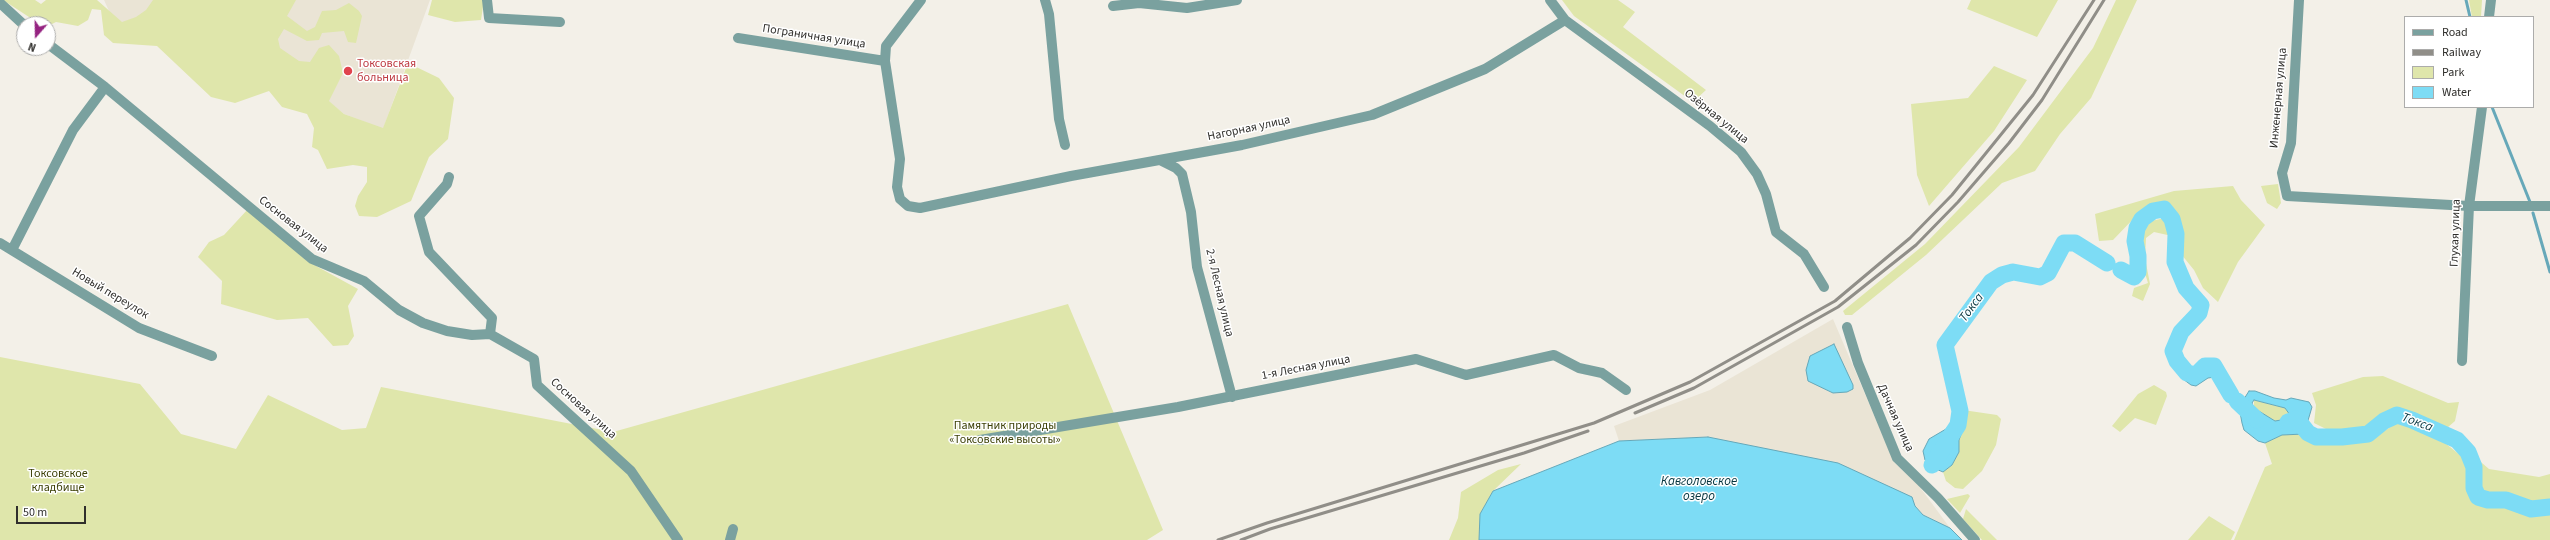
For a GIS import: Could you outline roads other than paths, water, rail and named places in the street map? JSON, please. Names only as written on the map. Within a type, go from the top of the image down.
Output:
[{"type":"street","points":[[487,0],[489,18],[560,22]]},
{"type":"street","points":[[885,62],[886,46],[922,0]]},
{"type":"street","points":[[1045,0],[1049,14],[1059,119],[1065,145]]},
{"type":"street","points":[[1113,6],[1139,3],[1187,8],[1236,0]]},
{"type":"street","name":"Озёрная улица","points":[[1550,0],[1565,20],[1710,126],[1741,152],[1757,174],[1766,194],[1776,232],[1804,254],[1824,288]]},
{"type":"street","name":"Инженерная улица","points":[[2299,0],[2291,143],[2282,173],[2287,196],[2469,206]]},
{"type":"street","points":[[2490,16],[2491,0]]},
{"type":"street","points":[[0,3],[16,18]]},
{"type":"street","name":"Нагорная улица","points":[[885,62],[900,159],[898,187],[900,199],[908,206],[920,208],[1242,145],[1372,115],[1484,69],[1565,20]]},
{"type":"street","name":"Пограничная улица","points":[[738,38],[885,62]]},
{"type":"street","name":"Сосновая улица","points":[[56,50],[105,87],[312,259],[364,281],[398,310],[422,323],[447,331],[472,334],[490,334],[534,359],[537,385],[630,470],[678,540]]},
{"type":"street","points":[[12,250],[73,130],[105,87]]},
{"type":"street","name":"Глухая улица","points":[[2462,360],[2469,206],[2482,108]]},
{"type":"street","name":"2-я Лесная улица","points":[[1160,160],[1176,168],[1182,174],[1191,212],[1197,267],[1232,397]]},
{"type":"street","points":[[449,177],[447,184],[419,216],[429,252],[492,318],[490,334]]},
{"type":"street","points":[[2469,206],[2550,206]]},
{"type":"street","name":"Новый переулок","points":[[0,243],[138,328],[212,356]]},
{"type":"street","name":"Дачная улица","points":[[1847,327],[1858,363],[1897,458],[1942,503],[1975,540]]},
{"type":"street","name":"1-я Лесная улица","points":[[980,440],[1232,397],[1416,359],[1466,375],[1554,355],[1579,368],[1602,372],[1626,390]]},
{"type":"street","points":[[730,540],[734,529]]},
{"type":"water","points":[[1834,344],[1853,385],[1853,389],[1847,392],[1833,393],[1808,381],[1806,370],[1810,356]]},
{"type":"water","points":[[2174,354],[2187,373],[2196,375],[2205,366],[2214,366],[2222,376],[2208,378],[2196,386],[2191,385],[2183,379],[2184,376],[2173,362]]},
{"type":"water","points":[[2249,391],[2255,391],[2274,398],[2286,400],[2291,398],[2309,402],[2312,407],[2304,434],[2282,435],[2265,443],[2258,441],[2244,430],[2239,407]],"holes":[[[2254,400],[2285,408],[2290,415],[2281,420],[2275,421],[2254,408],[2252,403]]]},
{"type":"water","points":[[1960,411],[1958,425],[1963,429],[1959,440],[1959,452],[1952,465],[1943,472],[1936,469],[1925,460],[1923,451],[1929,439],[1946,429]]},
{"type":"water","name":"Кавголовское озеро","points":[[1708,437],[1838,463],[1912,497],[1915,506],[1923,515],[1950,528],[1962,540],[1479,540],[1480,514],[1493,491],[1619,441]]},
{"type":"waterway","points":[[2466,0],[2470,16]]},
{"type":"waterway","points":[[2492,108],[2530,202]]},
{"type":"waterway","name":"Токса","points":[[2121,270],[2134,277],[2138,272],[2138,256],[2135,241],[2137,228],[2142,219],[2153,211],[2164,209],[2172,219],[2176,234],[2175,262],[2186,288],[2201,305],[2199,313],[2181,332],[2173,351],[2177,361],[2187,373],[2196,375],[2205,366],[2214,366],[2231,395]]},
{"type":"waterway","points":[[2533,213],[2550,272]]},
{"type":"waterway","name":"Токса","points":[[1932,465],[1958,425],[1960,411],[1945,345],[1991,282],[2002,275],[2013,272],[2040,277],[2048,273],[2064,243],[2075,243],[2107,263]]},
{"type":"waterway","name":"Токса","points":[[2237,401],[2257,420]]},
{"type":"waterway","name":"Токса","points":[[2288,422],[2297,419],[2308,433],[2316,437],[2342,437],[2368,434],[2384,421],[2397,415],[2457,440],[2468,452],[2474,467],[2474,488],[2478,497],[2488,500],[2506,500],[2531,509],[2550,507]]},
{"type":"railway","points":[[1218,540],[1267,523],[1594,423],[1690,382],[1835,301],[1910,238],[1952,195],[2033,95],[2094,0]]},
{"type":"railway","points":[[1635,413],[1694,388],[1838,307],[1916,245],[1958,202],[2009,143],[2042,100],[2104,0]]},
{"type":"railway","points":[[1241,540],[1270,529],[1524,453],[1588,431]]},
{"type":"place","name":"Токсовская больница","points":[[348,71]]},
{"type":"park label","name":"Памятник природы «Токсовские высоты»","points":[[1005,433]]},
{"type":"park label","name":"Токсовское кладбище","points":[[58,481]]}]
